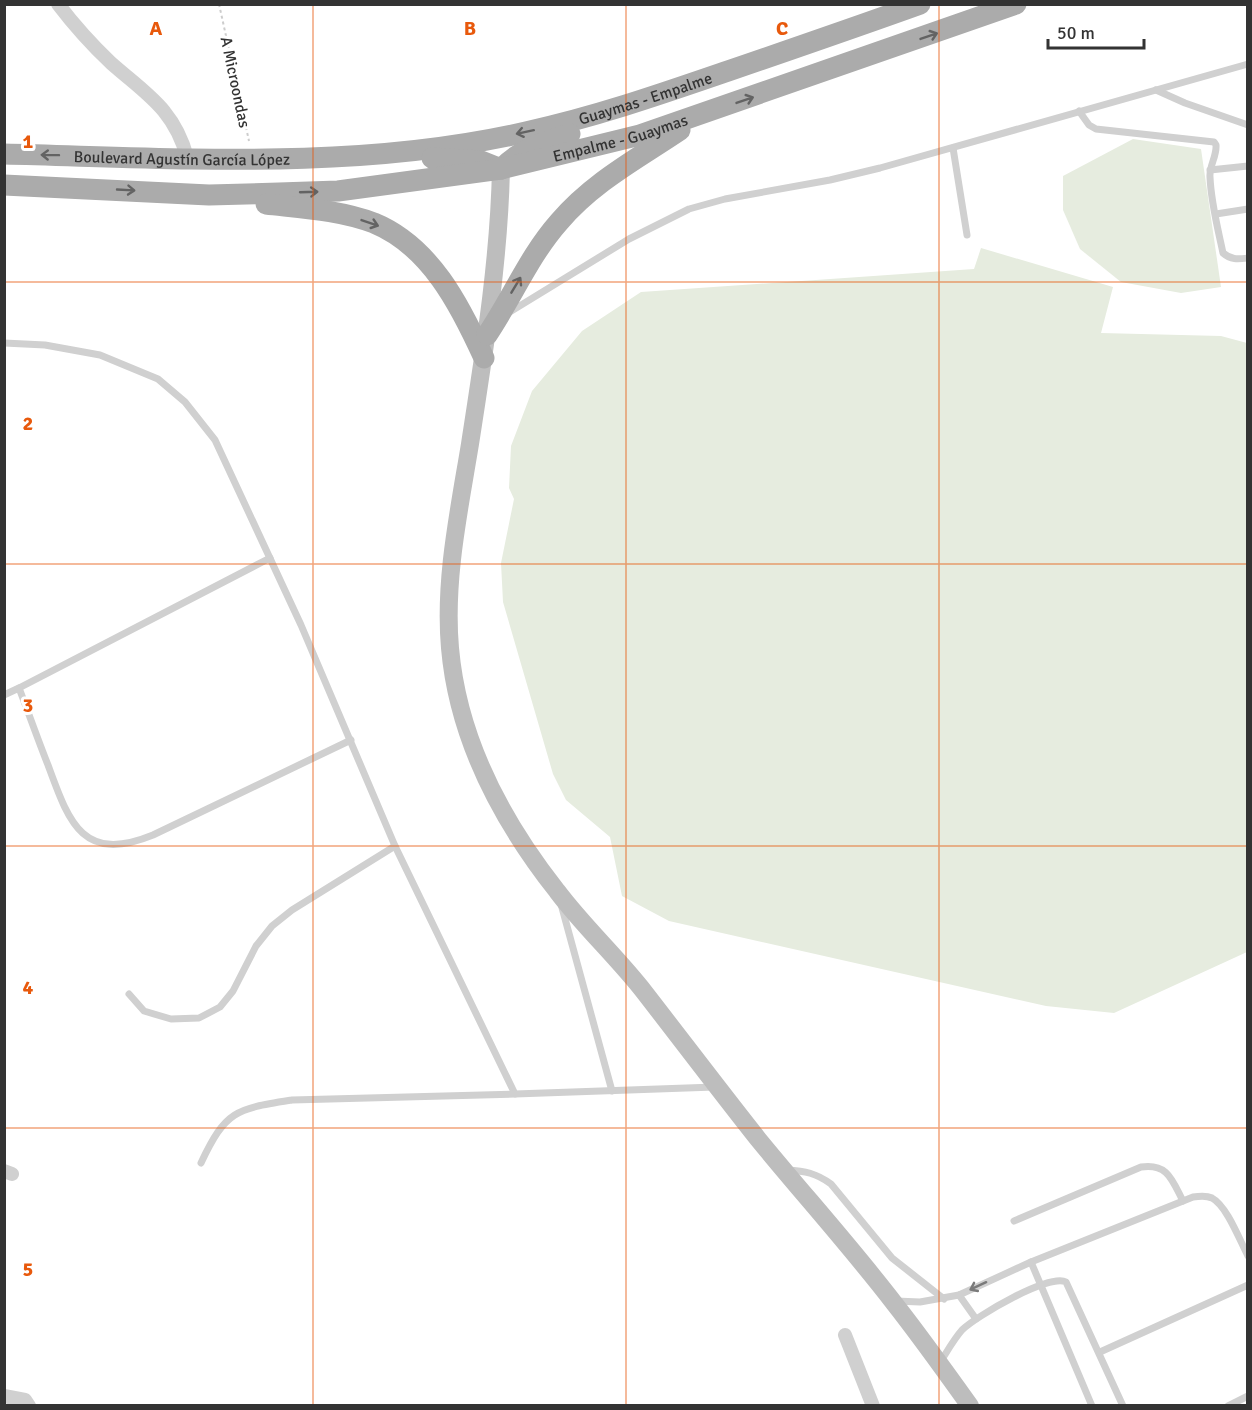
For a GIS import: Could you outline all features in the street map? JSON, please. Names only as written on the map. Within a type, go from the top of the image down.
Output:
[{"type":"main road","name":"Guaymas - Empalme","points":[[360,155],[442,147],[524,133],[624,107],[920,4]]},
{"type":"main road","name":"Empalme - Guaymas","points":[[209,195],[338,191],[501,169],[640,135],[1016,4]]},
{"type":"main road","points":[[825,37],[837,68]]},
{"type":"main road","points":[[624,107],[582,130],[524,150],[501,169],[500,222],[492,327],[484,358],[456,530],[448,619],[457,699],[483,776],[521,842],[558,893],[639,985],[784,1170],[893,1301],[970,1406]]},
{"type":"main road","points":[[492,327],[535,254],[558,222],[581,198],[604,179],[705,114]]},
{"type":"main road","name":"Boulevard Agustín García López","points":[[4,154],[252,159],[360,155]]},
{"type":"main road","points":[[360,155],[467,159],[481,161],[501,169]]},
{"type":"main road","name":"Boulevard Agustín García López","points":[[4,185],[209,195]]},
{"type":"main road","points":[[209,195],[339,214],[373,223],[400,237],[421,254],[442,281],[471,329],[484,358]]},
{"type":"street","points":[[58,4],[102,54],[163,109],[178,131],[187,157]]},
{"type":"street","points":[[844,1335],[873,1406]]},
{"type":"street","points":[[9,1397],[25,1400],[29,1406]]},
{"type":"lane","points":[[492,327],[629,239],[689,209],[725,199],[830,180],[953,148],[1248,63]]},
{"type":"lane","points":[[1156,90],[1185,103],[1248,125]]},
{"type":"lane","points":[[1079,111],[1089,125],[1096,129],[1214,142],[1217,150],[1210,170],[1223,253],[1228,258],[1248,258]]},
{"type":"lane","points":[[953,148],[967,235]]},
{"type":"lane","points":[[1210,170],[1248,166]]},
{"type":"lane","points":[[1216,214],[1248,209]]},
{"type":"lane","points":[[4,343],[45,345],[100,355],[158,379],[185,402],[215,440],[351,740],[395,846],[515,1094]]},
{"type":"lane","points":[[4,695],[270,558]]},
{"type":"lane","points":[[19,688],[63,806],[74,827],[87,837],[102,843],[119,845],[153,835],[351,740]]},
{"type":"lane","points":[[129,994],[144,1011],[171,1019],[199,1018],[220,1007],[233,992],[256,946],[272,926],[292,910],[395,846]]},
{"type":"lane","points":[[558,893],[612,1090]]},
{"type":"lane","points":[[201,1163],[222,1124],[240,1110],[292,1100],[717,1086]]},
{"type":"lane","points":[[1014,1221],[1141,1167],[1154,1166],[1163,1169],[1183,1201]]},
{"type":"lane","points":[[784,1170],[805,1171],[820,1175],[831,1184],[892,1258],[944,1299]]},
{"type":"lane","points":[[893,1301],[920,1302],[944,1299],[959,1294],[1031,1262],[1183,1201],[1201,1196],[1210,1197],[1217,1202],[1248,1256]]},
{"type":"lane","points":[[1031,1262],[1092,1406]]},
{"type":"lane","points":[[940,1363],[963,1329],[976,1319],[992,1308],[1041,1285],[1061,1279],[1066,1282],[1123,1406]]},
{"type":"lane","points":[[1100,1352],[1248,1285]]},
{"type":"lane","points":[[959,1294],[976,1319]]},
{"type":"lane","points":[[1228,1406],[1248,1396]]},
{"type":"path","name":"A Microondas","points":[[219,4],[252,159]]},
{"type":"shaded area","points":[[1133,139],[1201,149],[1221,287],[1181,293],[1121,282],[1080,249],[1063,210],[1063,176]]},
{"type":"shaded area","points":[[981,248],[1113,287],[1101,333],[1221,336],[1247,343],[1247,952],[1114,1013],[1046,1006],[669,921],[622,896],[610,837],[566,800],[553,774],[503,602],[501,563],[514,499],[509,488],[511,446],[532,391],[582,331],[641,292],[974,269]]}]
